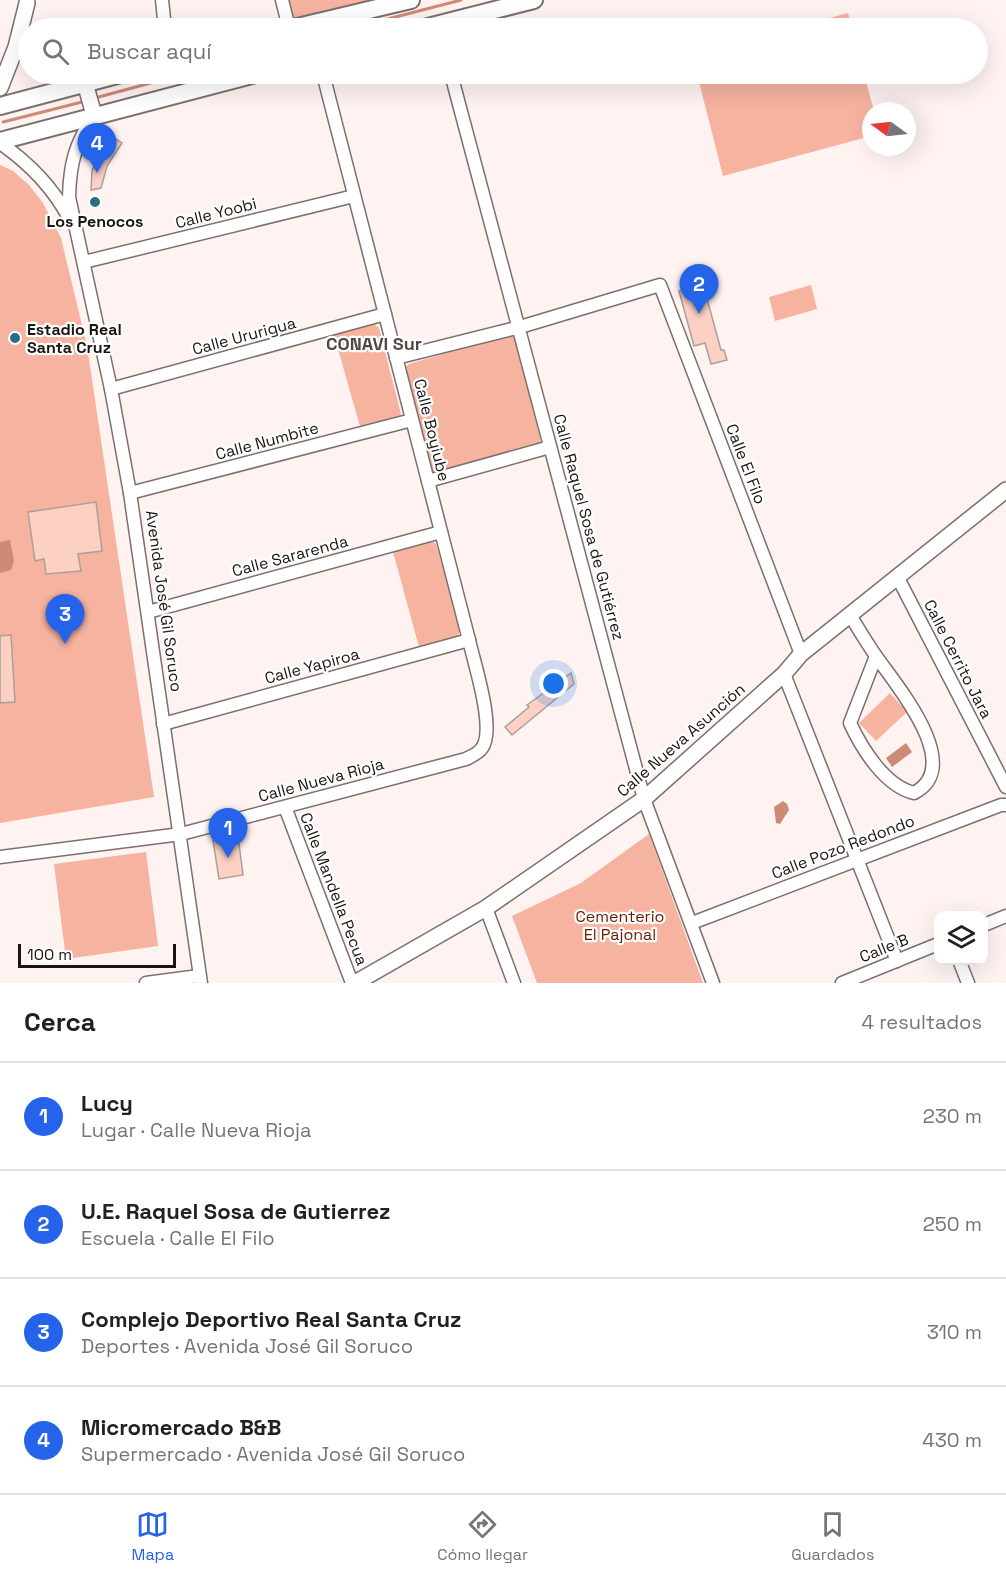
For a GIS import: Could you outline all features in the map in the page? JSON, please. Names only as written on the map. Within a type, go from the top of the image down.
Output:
[{"type":"main road","points":[[332,18],[393,2],[411,0]]},
{"type":"main road","points":[[459,18],[499,4],[534,0]]},
{"type":"main road","points":[[0,106],[92,84]]},
{"type":"main road","points":[[0,142],[93,112],[213,84]]},
{"type":"street","points":[[162,0],[164,18]]},
{"type":"street","points":[[282,0],[286,18]]},
{"type":"street","points":[[26,1],[31,18]]},
{"type":"street","points":[[22,18],[26,1]]},
{"type":"street","points":[[0,88],[18,38]]},
{"type":"street","points":[[83,84],[86,86],[93,112]]},
{"type":"street","name":"Calle Boyiube","points":[[326,84],[469,640],[487,726]]},
{"type":"street","name":"Calle Raquel Sosa de Gutiérrez","points":[[454,84],[644,799],[713,983]]},
{"type":"street","name":"Avenida José Gil Soruco","points":[[93,112],[78,140],[70,169],[69,197],[111,389],[130,493],[181,834],[200,980]]},
{"type":"street","name":"Avenida José Gil Soruco","points":[[0,142],[34,170],[50,187],[74,226]]},
{"type":"street","name":"Calle Yoobi","points":[[84,262],[354,196]]},
{"type":"street","name":"Calle El Filo","points":[[520,327],[660,285],[801,654]]},
{"type":"street","name":"Calle Ururigua","points":[[111,389],[385,314]]},
{"type":"street","points":[[396,358],[520,327]]},
{"type":"street","name":"Calle Numbite","points":[[130,493],[412,420]]},
{"type":"street","points":[[428,481],[550,447]]},
{"type":"street","name":"Calle Nueva Asunción","points":[[353,983],[486,908],[644,799],[784,674],[801,654],[1006,490]]},
{"type":"street","name":"Calle Sararenda","points":[[148,612],[441,532]]},
{"type":"street","name":"Calle Cerrito Jara","points":[[898,578],[1006,787]]},
{"type":"street","points":[[850,615],[876,656],[916,709],[926,734],[933,761],[932,774],[926,787],[914,793],[900,790],[889,780],[861,744],[850,723],[876,656]]},
{"type":"street","name":"Calle Yapiroa","points":[[163,724],[469,640]]},
{"type":"street","points":[[784,674],[897,961]]},
{"type":"street","name":"Calle Nueva Rioja","points":[[0,857],[181,834],[466,759],[482,749],[487,726]]},
{"type":"street","name":"Calle Pozo Redondo","points":[[692,923],[1000,804],[1006,805]]},
{"type":"street","name":"Calle Mandella Pecua","points":[[285,807],[353,983]]},
{"type":"street","points":[[486,908],[514,983]]},
{"type":"street","points":[[988,924],[1006,916]]},
{"type":"street","name":"Calle B","points":[[849,982],[934,946]]},
{"type":"street","points":[[961,965],[968,983]]},
{"type":"street","points":[[146,983],[200,980]]},
{"type":"green space","points":[[288,0],[372,0],[300,18],[292,18]]},
{"type":"green space","points":[[848,13],[849,18],[830,18]]},
{"type":"green space","points":[[700,84],[867,84],[872,102],[862,102],[862,138],[723,176]]},
{"type":"green space","points":[[0,165],[13,171],[29,185],[43,203],[61,238],[87,346],[154,797],[0,823]]},
{"type":"green space","points":[[811,285],[817,309],[775,321],[769,297]]},
{"type":"green space","points":[[372,322],[379,328],[401,414],[397,420],[361,430],[333,331]]},
{"type":"green space","points":[[508,335],[517,338],[541,443],[539,448],[437,475],[431,473],[404,368],[409,364]]},
{"type":"green space","points":[[428,539],[436,544],[461,626],[458,636],[419,647],[392,548]]},
{"type":"green space","points":[[890,693],[907,712],[876,741],[859,723]]},
{"type":"green space","name":"Cementerio El Pajonal","points":[[649,834],[703,983],[537,983],[512,916],[581,883]]},
{"type":"green space","points":[[146,852],[158,946],[66,959],[54,864]]},
{"type":"shaded area","points":[[10,540],[14,561],[11,570],[0,573],[0,542]]},
{"type":"shaded area","points":[[906,743],[912,752],[892,767],[886,758]]},
{"type":"shaded area","points":[[783,801],[789,810],[780,824],[776,823],[774,807]]},
{"type":"building","points":[[107,133],[122,143],[107,166],[101,188],[91,190],[92,171]]},
{"type":"building","points":[[703,284],[721,350],[724,350],[727,360],[711,364],[705,343],[694,346],[679,291]]},
{"type":"building","points":[[96,502],[102,551],[78,554],[81,571],[46,574],[44,559],[35,561],[28,512]]},
{"type":"building","points":[[11,635],[15,702],[0,703],[0,636]]},
{"type":"building","points":[[571,673],[574,684],[512,735],[505,727],[529,707],[527,705]]},
{"type":"building","points":[[238,836],[243,875],[219,879],[213,840]]},
{"type":"waterway","points":[[392,18],[461,0]]},
{"type":"waterway","points":[[95,98],[147,84]]},
{"type":"waterway","points":[[3,122],[86,101]]},
{"type":"place","name":"Micromercado B&B","points":[[97,173]]},
{"type":"place","name":"Los Penocos","points":[[95,202]]},
{"type":"place","name":"U.E. Raquel Sosa de Gutierrez","points":[[699,314]]},
{"type":"place","name":"Estadio Real Santa Cruz","points":[[15,338]]},
{"type":"place","name":"Complejo Deportivo Real Santa Cruz","points":[[65,644]]},
{"type":"place","name":"Lucy","points":[[228,858]]},
{"type":"district","name":"CONAVI Sur","points":[[374,343]]}]
